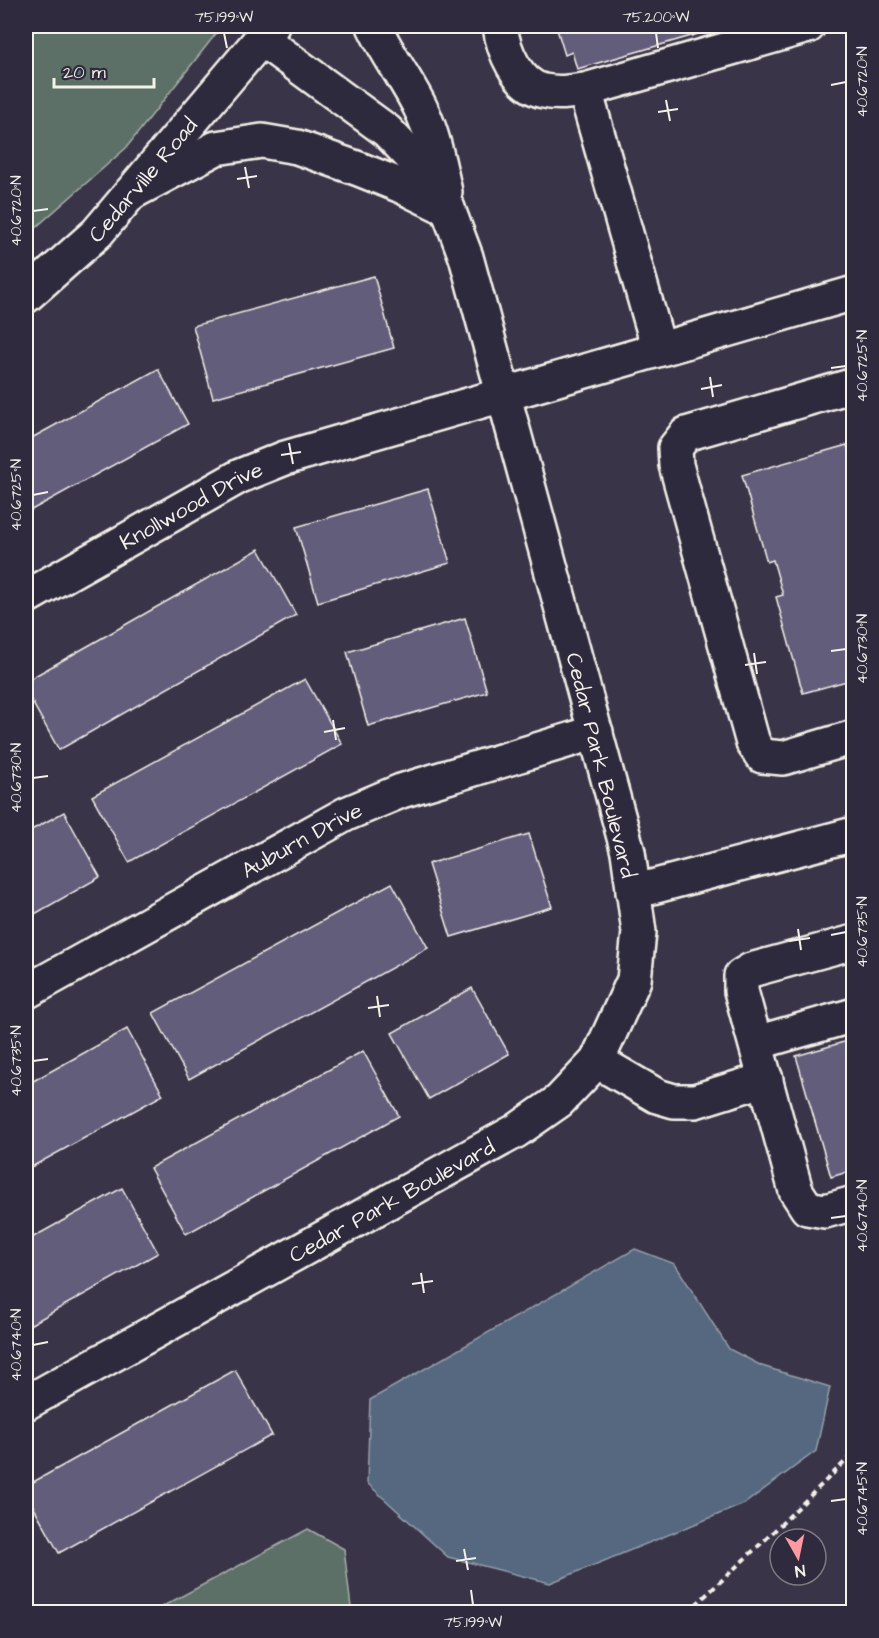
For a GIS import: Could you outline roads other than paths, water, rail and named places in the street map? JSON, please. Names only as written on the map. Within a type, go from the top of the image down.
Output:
[{"type":"street","points":[[374,26],[383,46],[421,108],[438,157],[448,209]]},
{"type":"street","points":[[500,26],[507,56],[521,79],[541,91],[564,93],[585,90],[808,26]]},
{"type":"street","name":"Cedar Park Boulevard","points":[[26,1403],[516,1131],[559,1101],[597,1061],[634,980],[639,932],[628,852],[466,257],[448,209],[424,170],[387,131],[266,32]]},
{"type":"street","name":"Cedarville Road","points":[[26,296],[97,233],[266,32]]},
{"type":"street","points":[[585,90],[659,350]]},
{"type":"street","points":[[131,194],[216,148],[262,141],[297,147],[359,169],[399,185],[448,209]]},
{"type":"street","name":"Knollwood Drive","points":[[26,597],[240,477],[285,458],[854,293]]},
{"type":"street","points":[[854,386],[686,434],[675,448],[676,465],[753,743],[762,756],[783,758],[854,737]]},
{"type":"street","name":"Auburn Drive","points":[[26,992],[346,814],[401,791],[596,732]]},
{"type":"street","points":[[633,892],[854,834]]},
{"type":"street","points":[[854,942],[751,969],[741,976],[741,991],[796,1191],[807,1208],[825,1211],[854,1203]]},
{"type":"street","points":[[756,1043],[854,1015]]},
{"type":"street","points":[[597,1061],[657,1096],[674,1101],[695,1101],[766,1079]]},
{"type":"water","points":[[635,1249],[675,1264],[729,1349],[762,1366],[830,1387],[816,1451],[744,1504],[550,1583],[448,1557],[367,1483],[370,1400]]}]
